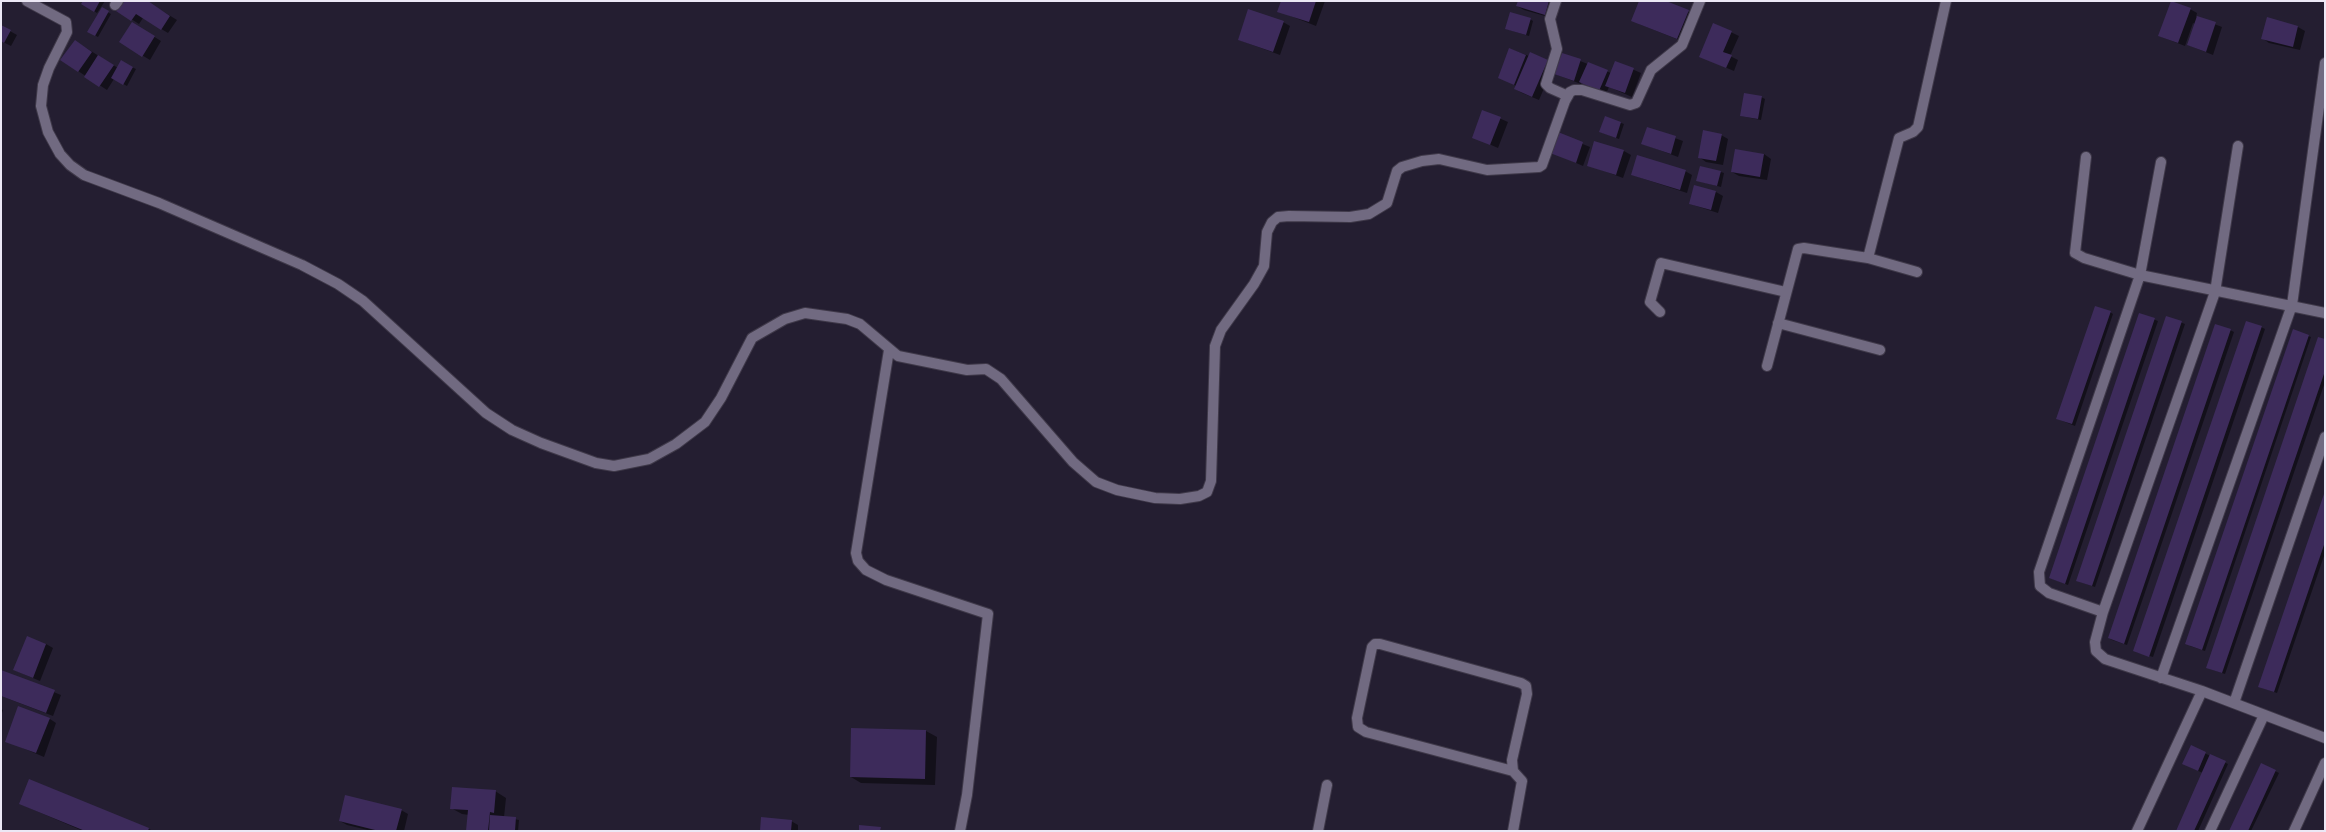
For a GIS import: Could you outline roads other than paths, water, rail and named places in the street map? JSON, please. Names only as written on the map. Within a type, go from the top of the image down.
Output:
[{"type":"street","points":[[27,1],[66,22],[67,32],[49,68],[43,85],[41,106],[48,132],[60,154],[70,165],[84,175],[159,203],[302,265],[338,284],[363,301],[486,413],[512,430],[541,444],[602,464],[614,466],[648,459],[676,444],[705,422],[721,398],[752,338],[785,319],[805,313],[847,319],[866,326],[889,350],[898,356],[967,370],[986,369],[1001,379],[1073,462],[1096,482],[1117,490],[1155,498],[1180,499],[1199,496],[1208,492],[1211,482],[1215,346],[1221,330],[1254,284],[1264,266],[1267,232],[1272,222],[1278,216],[1350,216],[1369,214],[1387,203],[1397,171],[1402,166],[1422,161],[1439,159],[1456,161],[1488,170],[1542,165],[1568,96],[1574,90],[1582,90],[1630,105],[1636,103],[1651,70],[1682,45],[1700,1]]},
{"type":"street","points":[[1556,1],[1550,19],[1556,49],[1546,84],[1550,88],[1568,96]]},
{"type":"street","points":[[1868,258],[1900,138],[1913,132],[1918,127],[1946,1]]},
{"type":"street","points":[[2161,678],[2292,305],[2325,63]]},
{"type":"street","points":[[2238,146],[2215,292],[2103,612],[2095,642],[2096,651],[2105,659],[2202,691],[2325,738]]},
{"type":"street","points":[[2086,157],[2075,253],[2084,258],[2140,275],[2215,292],[2292,305],[2325,313]]},
{"type":"street","points":[[2103,612],[2049,593],[2040,586],[2039,572],[2140,275],[2161,162]]},
{"type":"street","points":[[1767,366],[1798,249],[1804,248],[1868,258],[1917,272]]},
{"type":"street","points":[[1660,312],[1650,302],[1661,263],[1786,292]]},
{"type":"street","points":[[1778,323],[1880,350]]},
{"type":"street","points":[[889,350],[856,553],[858,561],[866,570],[886,580],[988,614],[967,794],[960,831]]},
{"type":"street","points":[[2234,703],[2325,437]]},
{"type":"street","points":[[1513,771],[1512,760],[1527,694],[1526,686],[1521,683],[1380,644],[1375,644],[1372,647],[1357,718],[1358,727],[1366,732],[1513,771],[1522,781],[1513,831]]},
{"type":"street","points":[[2137,831],[2202,691]]},
{"type":"street","points":[[2210,831],[2264,715]]},
{"type":"street","points":[[2294,831],[2325,763]]},
{"type":"street","points":[[1318,831],[1327,785]]}]
